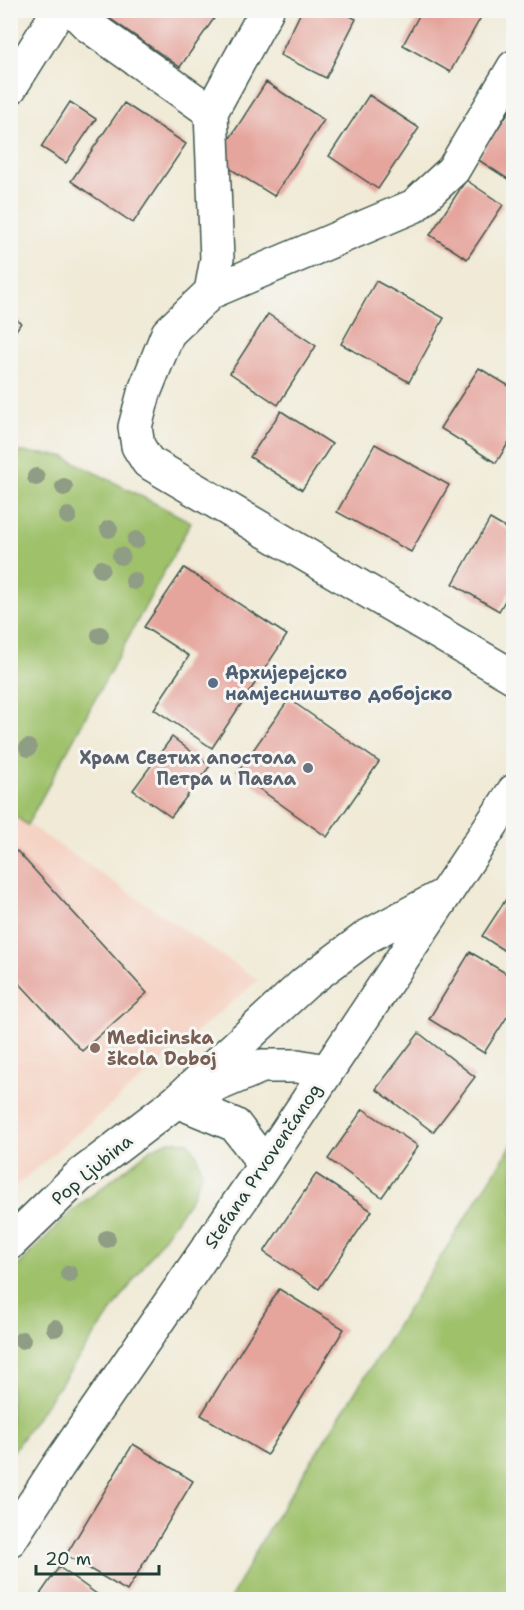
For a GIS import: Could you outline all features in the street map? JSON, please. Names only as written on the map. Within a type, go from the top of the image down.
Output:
[{"type":"street","points":[[10,88],[59,10]]},
{"type":"street","points":[[73,10],[89,26],[211,112]]},
{"type":"street","points":[[211,292],[217,259],[211,112],[267,10]]},
{"type":"street","points":[[513,67],[453,170],[414,206],[211,292],[168,333],[144,393],[135,427],[138,446],[148,462],[513,677]]},
{"type":"street","name":"Stefana Prvovenčanog","points":[[10,1540],[58,1466],[262,1169],[513,791]]},
{"type":"street","points":[[177,1101],[305,983],[368,936],[446,895]]},
{"type":"street","points":[[177,1101],[262,1066],[297,1066],[326,1071]]},
{"type":"street","points":[[177,1101],[235,1125],[257,1154],[262,1169]]},
{"type":"street","name":"Pop Ljubina","points":[[10,1243],[78,1177],[177,1101]]},
{"type":"shaded area","name":"Medicinska škola Doboj","points":[[10,812],[258,980],[11,1190],[10,1190]]},
{"type":"green space","points":[[11,451],[63,456],[191,522],[27,825],[10,812]]},
{"type":"green space","points":[[169,1141],[188,1142],[197,1155],[202,1173],[191,1199],[11,1454],[11,1273],[71,1212],[151,1149]]},
{"type":"green space","points":[[513,1143],[513,1599],[230,1599],[267,1531]]},
{"type":"building","points":[[104,10],[220,10],[180,67],[102,13]]},
{"type":"building","points":[[302,10],[339,10],[356,19],[326,78],[280,55]]},
{"type":"building","points":[[422,10],[485,10],[450,72],[403,45]]},
{"type":"building","points":[[266,82],[324,120],[274,196],[216,160]]},
{"type":"building","points":[[369,95],[419,128],[378,189],[329,156]]},
{"type":"building","points":[[70,102],[96,119],[66,163],[41,147]]},
{"type":"building","points":[[124,103],[186,144],[133,223],[71,181]]},
{"type":"building","points":[[514,104],[514,183],[477,159]]},
{"type":"building","points":[[466,180],[503,205],[467,259],[430,235]]},
{"type":"building","points":[[376,281],[444,318],[409,382],[341,344]]},
{"type":"building","points":[[268,314],[316,346],[278,405],[230,373]]},
{"type":"building","points":[[10,315],[21,323],[10,339]]},
{"type":"building","points":[[479,368],[514,389],[514,434],[496,463],[440,428]]},
{"type":"building","points":[[281,411],[332,444],[302,490],[250,457]]},
{"type":"building","points":[[375,444],[449,485],[411,552],[337,512]]},
{"type":"building","points":[[490,519],[514,533],[514,585],[499,611],[453,584]]},
{"type":"building","name":"Архијерејско намјесништво добојско","points":[[184,568],[287,635],[212,748],[154,709],[189,656],[144,627]]},
{"type":"building","name":"Храм Светих апостола Петра и Павла","points":[[289,699],[379,762],[327,837],[237,773]]},
{"type":"building","points":[[172,737],[210,766],[171,817],[133,790]]},
{"type":"building","points":[[17,851],[147,993],[82,1051],[10,973],[10,857]]},
{"type":"building","points":[[514,887],[514,957],[482,936]]},
{"type":"building","points":[[470,952],[514,978],[514,1006],[484,1053],[429,1019]]},
{"type":"building","points":[[419,1033],[475,1077],[433,1132],[376,1089]]},
{"type":"building","points":[[363,1109],[418,1146],[382,1197],[328,1159]]},
{"type":"building","points":[[316,1174],[372,1211],[319,1289],[264,1252]]},
{"type":"building","points":[[279,1289],[344,1329],[267,1455],[201,1415]]},
{"type":"building","points":[[133,1444],[193,1481],[127,1591],[66,1555]]},
{"type":"building","points":[[59,1567],[105,1600],[36,1600]]},
{"type":"place","name":"Архијерејско намјесништво добојско","points":[[213,683]]},
{"type":"place","name":"Храм Светих апостола Петра и Павла","points":[[308,768]]},
{"type":"place","name":"Medicinska škola Doboj","points":[[95,1048]]}]
